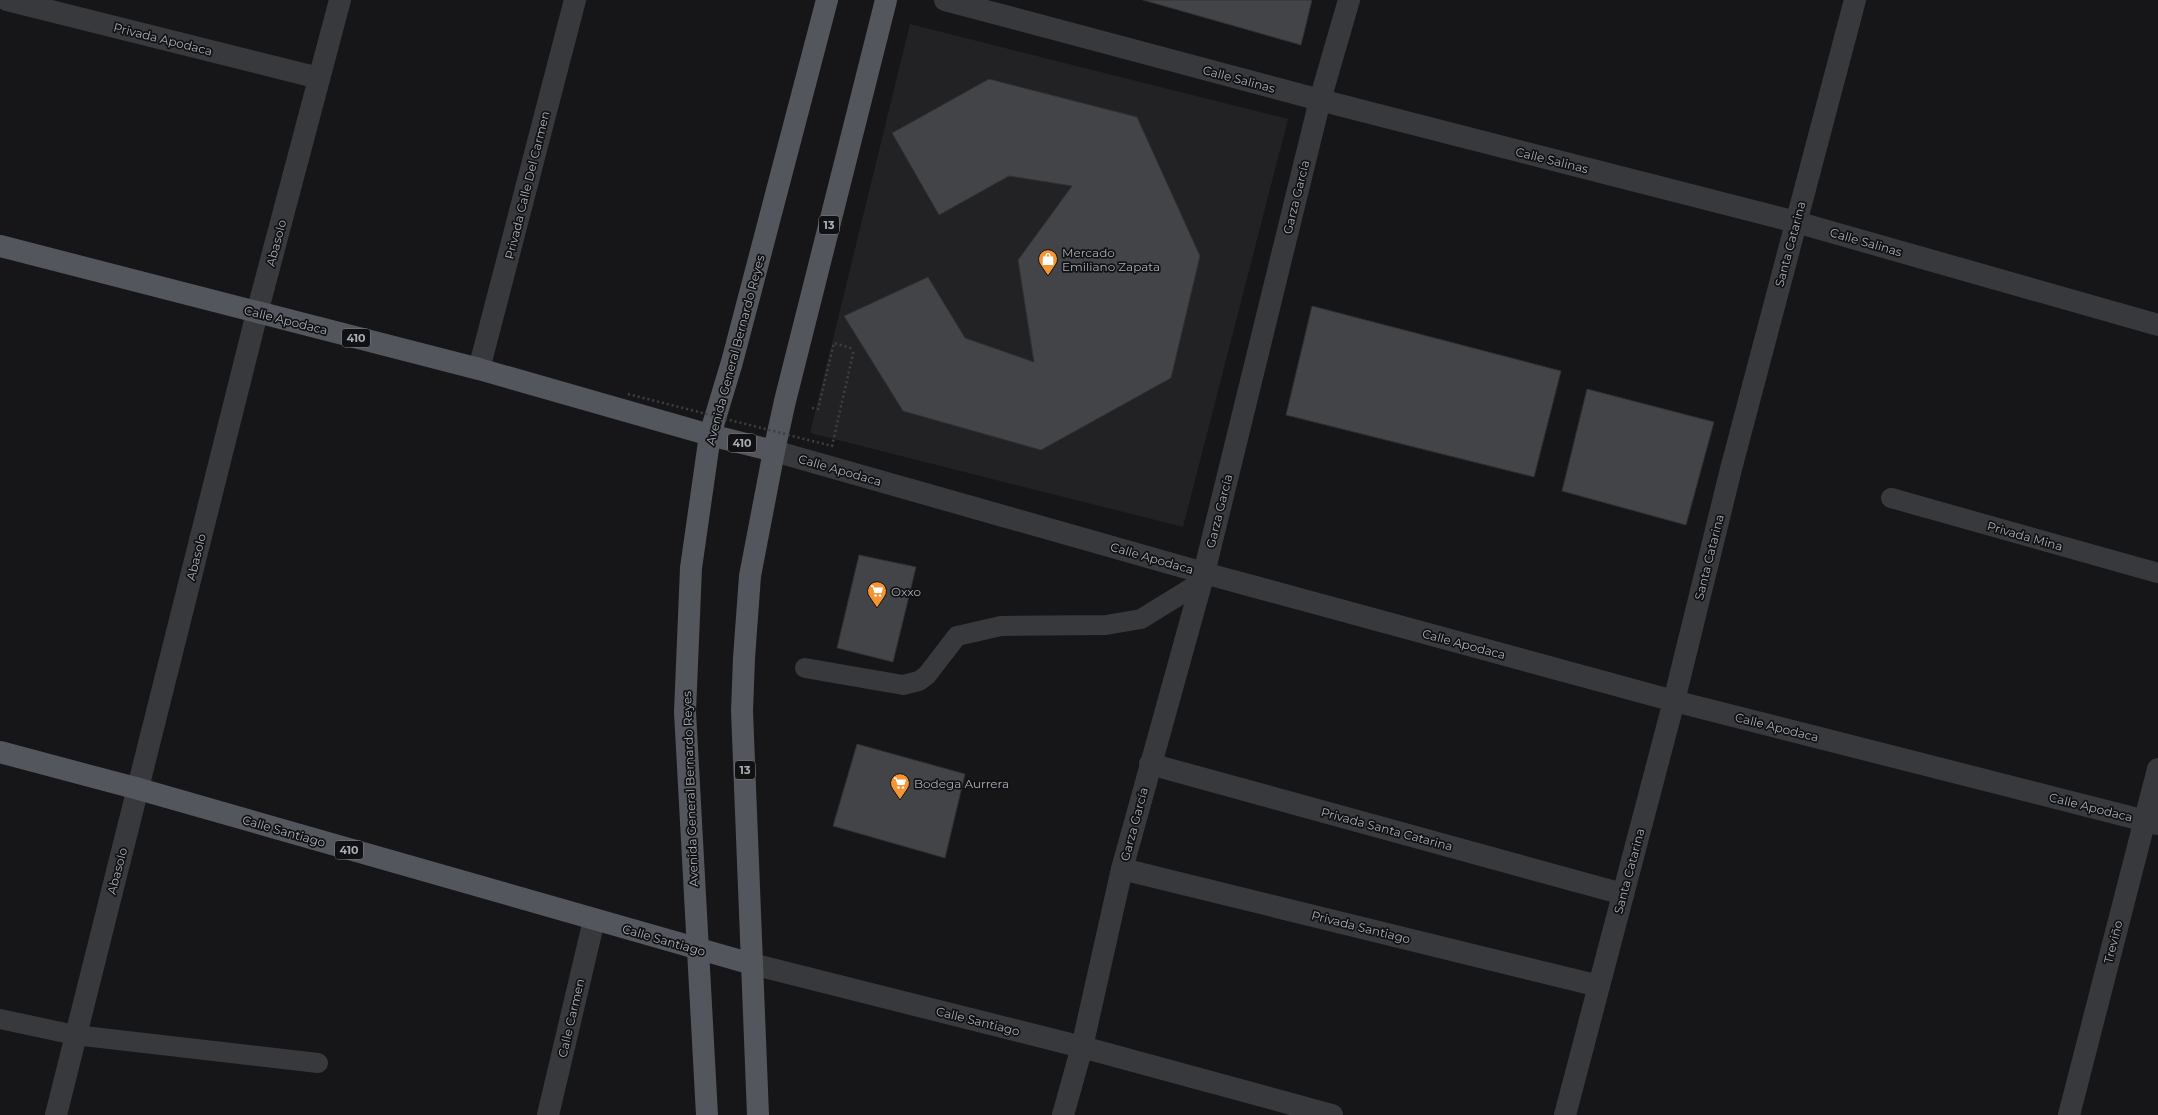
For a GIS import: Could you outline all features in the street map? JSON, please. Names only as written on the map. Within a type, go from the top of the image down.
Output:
[{"type":"main road","name":"Avenida General Bernardo Reyes","points":[[707,1115],[685,712],[691,568],[710,435],[734,354],[827,0]]},
{"type":"main road","name":"13","points":[[758,1115],[742,712],[750,576],[774,451],[787,394],[886,0]]},
{"type":"main road","name":"Calle Apodaca","points":[[0,246],[479,369],[710,435]]},
{"type":"main road","name":"410","points":[[710,435],[774,451]]},
{"type":"main road","name":"Calle Santiago","points":[[0,752],[139,789],[698,950],[752,964]]},
{"type":"street","name":"Privada Apodaca","points":[[7,0],[319,78]]},
{"type":"street","name":"Abasolo","points":[[56,1115],[75,1035],[139,789],[257,313],[340,0]]},
{"type":"street","name":"Privada Calle Del Carmen","points":[[479,369],[575,0]]},
{"type":"street","name":"Calle Salinas","points":[[945,0],[1320,100],[1796,222],[2158,325]]},
{"type":"street","name":"Garza García","points":[[1063,1115],[1082,1047],[1122,869],[1202,577],[1320,100],[1349,0]]},
{"type":"street","name":"Santa Catarina","points":[[1565,1115],[1674,701],[1731,470],[1855,0]]},
{"type":"street","name":"Calle Apodaca","points":[[774,451],[1202,577],[1674,701],[2151,822]]},
{"type":"street","name":"Privada Santa Catarina","points":[[1150,764],[1623,894]]},
{"type":"street","name":"Treviño","points":[[2069,1115],[2151,822],[2158,769]]},
{"type":"street","name":"Privada Santiago","points":[[1122,869],[1600,986]]},
{"type":"street","name":"Calle Carmen","points":[[548,1115],[594,920]]},
{"type":"street","name":"Calle Santiago","points":[[752,964],[1082,1047],[1332,1115]]},
{"type":"lane","name":"Privada Mina","points":[[1891,498],[2158,573]]},
{"type":"lane","points":[[805,668],[902,685],[919,681],[926,675],[957,636],[1000,626],[1106,625],[1140,619],[1202,577]]},
{"type":"lane","points":[[0,1018],[75,1035],[318,1063]]},
{"type":"path","points":[[628,394],[832,446],[854,349]]},
{"type":"shaded area","name":"Mercado Emiliano Zapata","points":[[910,24],[1288,119],[1183,527],[810,433]]},
{"type":"building","points":[[1143,0],[1312,0],[1301,45]]},
{"type":"building","points":[[989,79],[1137,117],[1200,256],[1171,378],[1041,450],[903,411],[844,316],[928,277],[965,338],[1034,362],[1018,260],[1072,186],[1009,176],[939,215],[892,133]]},
{"type":"building","points":[[1312,306],[1561,371],[1534,477],[1286,415]]},
{"type":"building","points":[[1587,389],[1714,422],[1686,525],[1562,491]]},
{"type":"building","name":"Oxxo","points":[[859,555],[916,567],[893,662],[837,648]]},
{"type":"building","name":"Bodega Aurrera","points":[[857,744],[965,774],[945,858],[833,826]]},
{"type":"place","name":"Mercado Emiliano Zapata","points":[[1048,276]]},
{"type":"place","name":"Oxxo","points":[[877,608]]},
{"type":"place","name":"Bodega Aurrera","points":[[900,800]]}]
